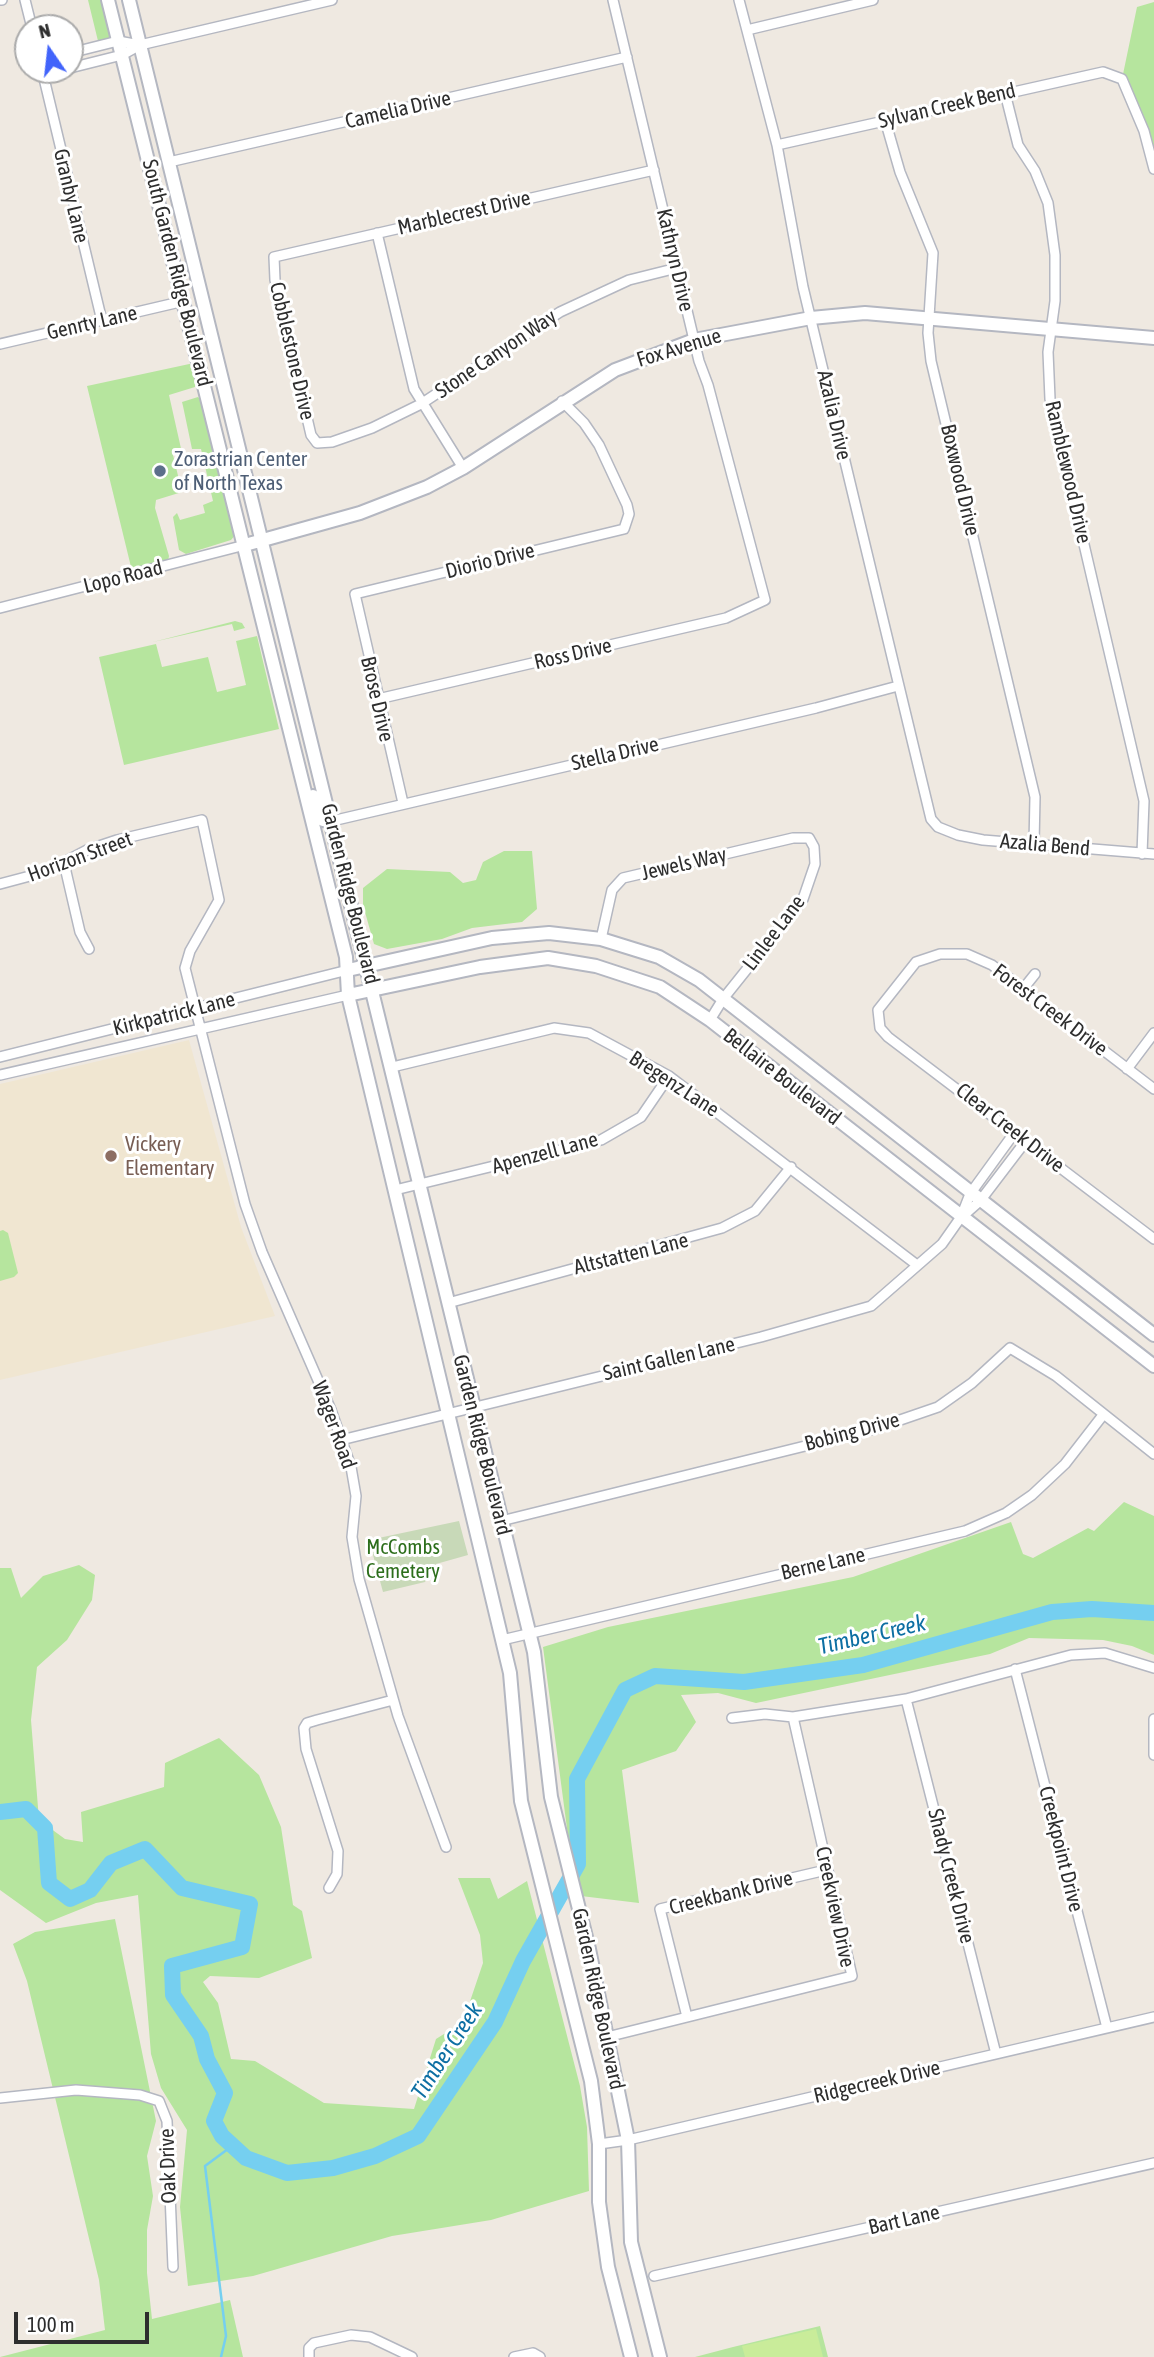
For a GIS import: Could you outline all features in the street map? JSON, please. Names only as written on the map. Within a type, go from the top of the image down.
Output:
[{"type":"main road","name":"South Garden Ridge Boulevard","points":[[108,0],[245,545]]},
{"type":"main road","name":"South Garden Ridge Boulevard","points":[[129,0],[264,540]]},
{"type":"main road","name":"Fox Avenue","points":[[245,545],[396,500],[463,468],[562,401],[639,358],[694,340],[811,318],[865,313],[1154,338]]},
{"type":"main road","name":"Garden Ridge Boulevard","points":[[264,540],[472,1406],[530,1633],[538,1673],[551,1797],[589,1949],[628,2140],[631,2242],[660,2357]]},
{"type":"main road","name":"Garden Ridge Boulevard","points":[[245,545],[348,970],[348,995],[502,1640],[515,1712],[521,1801],[590,2081],[599,2144],[599,2202],[607,2260],[631,2357]]},
{"type":"main road","points":[[295,754],[316,808],[323,820],[332,821]]},
{"type":"main road","name":"Bellaire Boulevard","points":[[348,970],[520,934],[550,933],[601,939],[659,957],[699,980],[1154,1335]]},
{"type":"main road","name":"Bellaire Boulevard","points":[[348,995],[509,961],[561,959],[596,966],[654,984],[710,1020],[1154,1366]]},
{"type":"street","points":[[84,64],[122,55],[140,45],[332,0]]},
{"type":"street","name":"Kathryn Drive","points":[[613,0],[694,340],[765,600]]},
{"type":"street","name":"Azalia Drive","points":[[739,0],[777,145],[811,318],[926,803],[938,827]]},
{"type":"street","points":[[747,30],[873,0]]},
{"type":"street","points":[[84,50],[118,41],[140,45]]},
{"type":"street","name":"Camelia Drive","points":[[169,162],[627,57]]},
{"type":"street","name":"Sylvan Creek Bend","points":[[777,145],[1103,72],[1122,79],[1144,131],[1154,169]]},
{"type":"street","name":"Granby Lane","points":[[45,84],[102,321]]},
{"type":"street","name":"Ramblewood Drive","points":[[1005,93],[1018,145],[1035,171],[1048,204],[1055,255],[1047,375],[1144,801],[1142,854]]},
{"type":"street","name":"Boxwood Drive","points":[[886,120],[900,172],[933,254],[929,317],[931,361],[1035,797],[1034,844]]},
{"type":"street","name":"Marblecrest Drive","points":[[274,257],[654,170]]},
{"type":"street","points":[[377,233],[408,371],[421,404],[463,468]]},
{"type":"street","name":"Cobblestone Drive","points":[[274,257],[275,280],[307,424],[317,443]]},
{"type":"street","name":"Stone Canyon Way","points":[[317,443],[354,436],[421,404],[559,312],[629,279],[677,268]]},
{"type":"street","name":"Genrty Lane","points":[[0,344],[184,301]]},
{"type":"street","name":"Diorio Drive","points":[[355,594],[624,529],[629,514],[627,505],[599,445],[584,423],[562,401]]},
{"type":"street","name":"Lopo Road","points":[[0,608],[245,545]]},
{"type":"street","name":"Brose Drive","points":[[355,594],[403,803]]},
{"type":"street","name":"Ross Drive","points":[[378,699],[726,618],[765,600]]},
{"type":"street","name":"Stella Drive","points":[[332,821],[816,708],[898,685]]},
{"type":"street","name":"Horizon Street","points":[[0,884],[64,863],[87,850],[117,840],[202,820]]},
{"type":"street","name":"Wager Road","points":[[202,820],[219,900],[190,951],[185,968],[245,1204],[341,1440],[356,1496],[352,1537],[359,1579],[393,1700],[446,1847]]},
{"type":"street","name":"Azalia Bend","points":[[938,827],[958,835],[983,840],[1154,854]]},
{"type":"street","name":"Jewels Way","points":[[601,939],[612,890],[623,878],[793,838],[809,838]]},
{"type":"street","name":"Linlee Lane","points":[[710,1020],[723,999],[803,899],[815,864],[814,847],[809,838]]},
{"type":"street","points":[[64,863],[80,932],[89,949]]},
{"type":"street","name":"Forest Creek Drive","points":[[878,1010],[916,962],[940,954],[967,954],[992,965],[1154,1089]]},
{"type":"street","name":"Kirkpatrick Lane","points":[[0,1056],[348,970]]},
{"type":"street","points":[[1023,989],[1035,974]]},
{"type":"street","name":"Kirkpatrick Lane","points":[[0,1074],[348,995]]},
{"type":"street","name":"Clear Creek Drive","points":[[878,1010],[880,1028],[888,1037],[1154,1239]]},
{"type":"street","name":"Bregenz Lane","points":[[391,1067],[554,1028],[589,1033],[669,1076],[917,1265]]},
{"type":"street","points":[[1127,1069],[1154,1033]]},
{"type":"street","name":"Apenzell Lane","points":[[395,1189],[601,1140],[641,1117],[669,1076]]},
{"type":"street","points":[[975,1198],[1015,1132]]},
{"type":"street","points":[[975,1198],[1026,1142]]},
{"type":"street","name":"Altstatten Lane","points":[[448,1303],[722,1228],[755,1211],[791,1167]]},
{"type":"street","name":"Saint Gallen Lane","points":[[341,1440],[761,1337],[872,1306],[942,1244],[975,1198]]},
{"type":"street","name":"Bobing Drive","points":[[501,1521],[874,1429],[938,1407],[972,1383],[1010,1348],[1056,1376],[1154,1454]]},
{"type":"street","name":"Berne Lane","points":[[502,1640],[965,1531],[1006,1513],[1032,1495],[1065,1464],[1103,1415]]},
{"type":"street","points":[[732,1718],[765,1714],[793,1717],[906,1699],[1088,1653],[1124,1656],[1154,1668]]},
{"type":"street","name":"Creekpoint Drive","points":[[1015,1670],[1107,2028]]},
{"type":"street","name":"Shady Creek Drive","points":[[906,1699],[996,2054]]},
{"type":"street","points":[[329,1888],[337,1874],[338,1851],[306,1749],[304,1728],[307,1723],[393,1700]]},
{"type":"street","name":"Creekview Drive","points":[[607,2037],[852,1976],[793,1717]]},
{"type":"street","points":[[1154,1719],[1154,1755]]},
{"type":"street","name":"Creekbank Drive","points":[[687,2017],[660,1909],[826,1870]]},
{"type":"street","name":"Ridgecreek Drive","points":[[599,2144],[628,2140],[1154,2017]]},
{"type":"street","name":"Oak Drive","points":[[0,2098],[76,2090],[140,2095],[159,2101],[167,2121],[173,2267]]},
{"type":"street","name":"Bart Lane","points":[[654,2276],[1154,2163]]},
{"type":"street","points":[[309,2352],[314,2343],[336,2336],[370,2337],[412,2357]]},
{"type":"street","points":[[514,2357],[540,2356]]},
{"type":"shaded area","name":"Vickery Elementary","points":[[189,1040],[241,1227],[275,1316],[0,1380],[0,1084]]},
{"type":"green space","points":[[88,0],[104,0],[112,35],[106,41],[98,41]]},
{"type":"green space","points":[[1154,2],[1154,152],[1122,79],[1137,7]]},
{"type":"green space","points":[[194,363],[198,380],[195,387],[169,395],[182,453],[173,455],[182,492],[156,500],[155,508],[169,556],[168,561],[132,571],[87,386]]},
{"type":"green space","points":[[198,397],[203,402],[237,533],[231,540],[186,554],[179,550],[173,517],[177,513],[180,520],[205,513],[203,505],[213,501],[201,449],[192,449],[182,402]]},
{"type":"green space","points":[[235,621],[242,623],[245,628],[234,631],[232,624],[153,642]]},
{"type":"green space","points":[[257,636],[279,729],[124,765],[99,657],[156,644],[162,667],[208,657],[217,692],[246,685],[236,641]]},
{"type":"green space","points":[[504,851],[532,851],[537,909],[522,922],[472,928],[442,939],[387,949],[374,944],[363,905],[363,888],[387,869],[450,872],[463,883],[476,880],[483,862]]},
{"type":"green space","points":[[0,1231],[8,1233],[18,1273],[0,1281]]},
{"type":"green space","points":[[1124,1502],[1154,1516],[1154,1655],[1132,1646],[1103,1640],[1029,1638],[990,1654],[756,1703],[718,1693],[681,1695],[696,1722],[676,1751],[622,1770],[639,1903],[581,1896],[568,1836],[543,1647],[608,1627],[853,1577],[1011,1522],[1023,1554],[1033,1558],[1088,1528],[1094,1531]]},
{"type":"green space","name":"McCombs Cemetery","points":[[459,1521],[468,1555],[436,1564],[425,1582],[383,1592],[369,1540]]},
{"type":"green space","points":[[79,1565],[95,1575],[92,1600],[67,1640],[37,1667],[31,1720],[39,1820],[65,1839],[83,1842],[81,1812],[164,1787],[165,1763],[219,1738],[259,1775],[281,1827],[293,1905],[302,1911],[312,1958],[259,1978],[210,1976],[203,1982],[218,2003],[231,2059],[255,2061],[324,2103],[414,2109],[436,2039],[463,2022],[483,1963],[480,1935],[458,1878],[490,1878],[498,1899],[527,1881],[580,2086],[587,2127],[589,2191],[491,2220],[392,2236],[253,2276],[188,2286],[180,2207],[187,2130],[161,2088],[151,2054],[138,1895],[96,1903],[46,1923],[0,1890],[0,1568],[11,1568],[21,1598],[43,1576]]},
{"type":"green space","points":[[115,1919],[156,2121],[147,2156],[153,2196],[147,2230],[147,2273],[152,2319],[230,2300],[243,2357],[0,2357],[105,2330],[99,2280],[27,1981],[13,1944],[35,1932]]},
{"type":"green space","points":[[820,2326],[828,2357],[695,2357],[733,2347]]},
{"type":"green space","points":[[816,2329],[823,2357],[745,2357],[742,2346]]},
{"type":"waterway","name":"Timber Creek","points":[[0,1812],[26,1809],[45,1828],[49,1883],[70,1899],[90,1890],[111,1863],[145,1849],[182,1888],[250,1904],[242,1947],[172,1966],[173,1995],[201,2036],[207,2059],[225,2093],[214,2121],[222,2136],[246,2158],[287,2173],[333,2168],[375,2156],[418,2136],[495,2022],[523,1961],[578,1864],[577,1779],[625,1690],[655,1676],[744,1682],[863,1665],[1052,1612],[1092,1609],[1154,1613]]},
{"type":"waterway","points":[[221,2357],[226,2336],[205,2166],[232,2146]]},
{"type":"place","name":"Zorastrian Center of North Texas","points":[[160,471]]},
{"type":"place","name":"Vickery Elementary","points":[[111,1156]]}]
